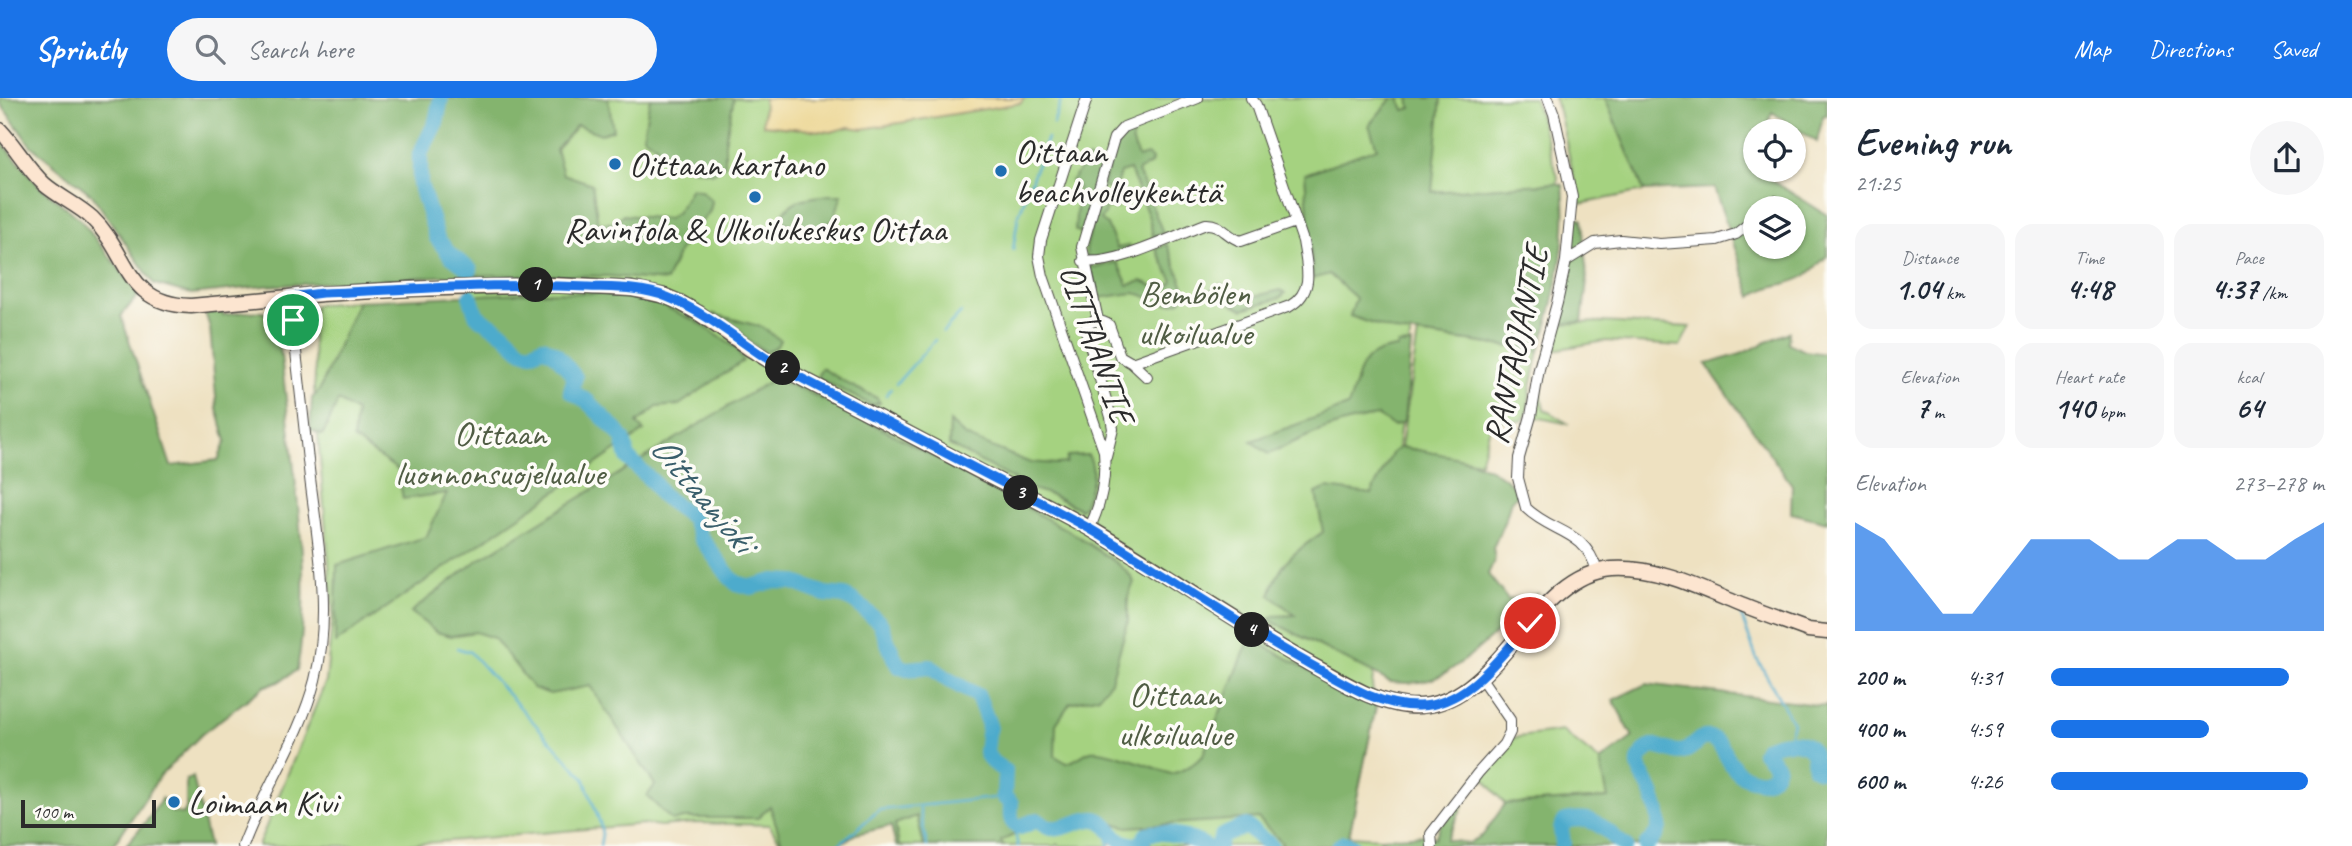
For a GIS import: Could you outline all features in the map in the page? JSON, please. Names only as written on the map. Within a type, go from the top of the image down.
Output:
[{"type":"main road","points":[[0,130],[42,182],[93,219],[106,234],[133,280],[156,298],[170,304],[191,306],[409,289],[552,285],[632,289],[664,296],[700,314],[780,367],[1089,529],[1274,644],[1378,699],[1422,706],[1440,702],[1460,692],[1480,678],[1546,606],[1567,588],[1597,571],[1613,569],[1662,575],[1808,630],[1827,632]]},
{"type":"street","name":"OITTAANTIE","points":[[1087,98],[1041,240],[1039,257],[1104,451],[1101,497],[1089,529]]},
{"type":"street","points":[[1098,320],[1083,261],[1083,237],[1118,131],[1198,98]]},
{"type":"street","points":[[1132,363],[1290,306],[1301,300],[1307,291],[1303,241],[1256,105],[1251,98]]},
{"type":"street","name":"RANTAOJANTIE","points":[[1548,98],[1572,197],[1566,261],[1519,458],[1518,478],[1526,508],[1581,542],[1592,555],[1597,571]]},
{"type":"street","points":[[1083,261],[1094,263],[1121,257],[1206,224],[1219,226],[1241,241],[1295,222]]},
{"type":"street","points":[[1566,261],[1595,243],[1621,240],[1660,244],[1717,240],[1743,228]]},
{"type":"street","points":[[243,846],[293,740],[312,692],[323,631],[324,609],[318,548],[290,297]]},
{"type":"street","points":[[1105,461],[1113,429],[1086,331],[1087,325],[1098,320],[1109,325],[1120,356],[1147,377]]},
{"type":"street","points":[[1432,846],[1431,834],[1478,772],[1504,744],[1510,732],[1510,720],[1480,678]]},
{"type":"green space","points":[[0,98],[608,98],[613,130],[601,134],[577,125],[556,149],[563,174],[592,184],[598,223],[614,223],[623,215],[668,219],[678,211],[691,188],[701,191],[712,201],[710,211],[679,251],[666,281],[608,276],[463,275],[265,286],[191,294],[154,284],[92,195],[31,146],[0,103]]},
{"type":"green space","points":[[456,98],[1436,98],[1372,686],[1376,706],[1349,836],[1381,838],[1382,846],[1353,846],[1349,837],[1338,846],[1151,846],[1150,840],[1135,846],[1110,842],[1109,846],[1003,846],[1000,841],[1022,831],[1009,804],[774,813],[783,846],[769,825],[694,823],[661,826],[644,824],[392,846],[258,846],[326,681],[333,613],[314,387],[312,325],[315,305],[358,301],[356,305],[618,448],[627,443],[474,298],[427,210]]},
{"type":"green space","points":[[650,98],[734,98],[725,142],[725,165],[714,173],[685,167],[643,136]]},
{"type":"green space","points":[[1392,98],[1399,98],[1404,110],[1411,108],[1409,98],[1441,98],[1432,192],[1557,183],[1563,185],[1564,227],[1560,269],[1539,351],[1400,333],[1350,316],[1356,298],[1329,274],[1313,279],[1305,174],[1377,148],[1369,125]]},
{"type":"green space","points":[[1441,98],[1534,98],[1558,177],[1557,183],[1431,192]]},
{"type":"green space","points":[[1554,98],[1605,98],[1644,191],[1580,204]]},
{"type":"green space","points":[[1605,98],[1827,98],[1827,115],[1823,116],[1817,142],[1806,135],[1806,119],[1782,119],[1772,112],[1770,119],[1743,119],[1743,182],[1774,182],[1797,196],[1743,196],[1743,259],[1806,259],[1806,202],[1827,215],[1827,256],[1811,272],[1798,279],[1764,289],[1752,297],[1714,188],[1644,191]]},
{"type":"green space","points":[[1126,130],[1133,132],[1132,140],[1138,158],[1147,155],[1152,159],[1151,164],[1138,171],[1163,233],[1153,236],[1149,218],[1130,170],[1120,173],[1115,189],[1102,186],[1118,140]]},
{"type":"green space","points":[[0,140],[39,186],[79,218],[139,294],[121,316],[171,466],[218,460],[226,441],[217,408],[210,328],[204,309],[223,311],[223,315],[261,312],[273,316],[277,321],[302,549],[303,622],[297,670],[278,682],[265,686],[202,734],[160,776],[113,846],[0,846]]},
{"type":"green space","points":[[1089,158],[1101,168],[1081,233],[1075,230],[1078,188],[1071,181]]},
{"type":"green space","points":[[842,195],[833,221],[807,234],[780,219],[794,203],[806,198]]},
{"type":"green space","points":[[1099,195],[1115,200],[1117,208],[1105,208],[1105,214],[1100,219],[1107,225],[1117,248],[1129,246],[1130,250],[1095,259],[1087,257],[1086,249]]},
{"type":"green space","points":[[1576,217],[1582,219],[1587,280],[1582,322],[1556,324],[1570,270]]},
{"type":"green space","points":[[1167,244],[1185,289],[1182,300],[1162,303],[1133,293],[1099,298],[1089,267],[1117,262],[1128,285],[1142,281],[1166,291],[1173,281],[1156,249]]},
{"type":"green space","points":[[1221,284],[1251,297],[1281,290],[1285,293],[1280,298],[1243,309],[1207,292]]},
{"type":"green space","name":"Oittaan luonnonsuojelualue","points":[[543,292],[637,294],[696,321],[736,348],[743,361],[679,405],[657,407],[637,423],[644,431],[335,643],[337,565],[426,537],[447,493],[403,499],[398,470],[353,439],[356,412],[338,401],[323,435],[310,430],[312,398],[319,391],[358,301]]},
{"type":"green space","points":[[714,314],[762,327],[780,340],[777,346],[767,352],[748,341],[739,331],[723,324]]},
{"type":"green space","points":[[1602,322],[1690,327],[1680,346],[1606,341],[1553,350],[1543,379],[1542,402],[1544,409],[1569,424],[1535,417],[1540,376],[1556,324]]},
{"type":"green space","points":[[1789,332],[1788,343],[1805,351],[1827,354],[1827,522],[1791,513],[1792,485],[1706,364],[1741,354]]},
{"type":"green space","points":[[1418,334],[1539,351],[1527,414],[1522,421],[1492,421],[1480,462],[1401,447]]},
{"type":"green space","points":[[1411,344],[1404,422],[1393,426],[1378,416],[1349,422],[1308,436],[1269,454],[1251,441],[1348,406],[1361,367],[1366,360],[1383,351],[1397,348],[1398,345]]},
{"type":"green space","points":[[822,368],[877,398],[880,403],[871,405],[820,379],[818,375]]},
{"type":"green space","points":[[773,379],[804,390],[893,434],[1078,536],[1116,562],[1129,575],[1134,582],[1128,597],[1128,621],[1111,681],[1099,696],[1070,703],[1056,724],[1055,756],[1067,763],[1088,752],[1098,751],[1131,759],[1171,774],[1193,764],[1203,755],[1250,638],[1376,706],[1349,836],[1353,846],[1281,846],[1282,843],[1258,818],[1128,827],[1093,819],[1054,828],[1043,825],[1039,813],[1027,817],[1022,831],[1001,841],[1003,846],[924,846],[917,816],[895,824],[899,846],[896,846],[891,826],[856,834],[837,846],[783,846],[770,806],[758,818],[683,818],[672,821],[647,796],[655,785],[590,686],[550,694],[533,688],[494,638],[475,632],[451,636],[436,632],[411,612],[475,562]]},
{"type":"green space","points":[[950,422],[965,436],[1028,462],[1066,463],[1067,456],[1088,455],[1092,474],[1083,507],[1080,509],[1052,495],[1032,489],[949,445]]},
{"type":"green space","points":[[1401,447],[1466,460],[1498,473],[1510,483],[1518,495],[1511,500],[1493,548],[1495,559],[1488,574],[1508,600],[1537,594],[1485,643],[1455,666],[1442,675],[1414,683],[1390,682],[1269,620],[1273,616],[1295,615],[1270,595],[1278,574],[1290,558],[1323,532],[1316,493],[1327,488],[1371,494],[1393,452]]},
{"type":"green space","points":[[1646,684],[1825,706],[1827,704],[1827,846],[1382,846],[1381,838],[1426,835],[1435,838],[1440,825],[1458,801],[1463,806],[1446,840],[1469,843],[1483,835],[1505,804],[1608,798],[1600,761],[1633,737],[1613,700]]},
{"type":"green space","points":[[1562,731],[1600,761],[1609,798],[1505,804],[1480,774],[1512,738]]},
{"type":"green space","points":[[193,777],[209,846],[125,846],[162,798],[172,812],[183,814],[186,808],[186,780]]},
{"type":"green space","points":[[917,816],[924,846],[899,846],[894,824]]},
{"type":"sand","points":[[764,98],[1024,98],[1021,103],[863,129],[849,127],[831,132],[763,125]]},
{"type":"waterway","name":"Oittaanjoki","points":[[441,98],[436,122],[420,154],[420,184],[437,238],[450,255],[470,270]]},
{"type":"waterway","points":[[1053,124],[1062,98]]},
{"type":"waterway","points":[[1013,250],[1018,217],[1047,138]]},
{"type":"waterway","name":"Oittaanjoki","points":[[470,296],[476,314],[503,333],[522,351],[531,353],[543,347],[555,353],[575,377],[571,391],[587,401],[617,431],[623,439],[628,458],[655,484],[661,495],[692,517],[701,538],[736,583],[751,587],[774,581],[793,582],[825,594],[844,596],[880,623],[899,666],[906,669],[931,667],[978,696],[989,725],[986,753],[992,762],[1005,771],[1004,797],[1011,803],[1011,818],[1016,825],[1020,827],[1037,820],[1048,827],[1057,828],[1095,819],[1105,824],[1117,838],[1130,844],[1140,845],[1147,834],[1162,833],[1205,846]]},
{"type":"waterway","points":[[943,332],[961,313]]},
{"type":"waterway","points":[[896,384],[935,340]]},
{"type":"waterway","points":[[886,395],[891,389]]},
{"type":"waterway","points":[[1740,612],[1756,657],[1793,723],[1787,742]]},
{"type":"waterway","points":[[457,648],[470,652],[584,778],[600,823],[600,846]]},
{"type":"waterway","points":[[1646,846],[1657,832],[1659,818],[1639,761],[1652,746],[1682,752],[1700,739],[1714,739],[1738,772],[1764,781],[1773,776],[1777,766],[1764,752],[1766,748],[1777,744],[1802,744],[1813,753],[1815,768],[1820,770],[1827,767]]},
{"type":"waterway","points":[[837,846],[879,810],[1004,797]]},
{"type":"waterway","points":[[919,806],[927,846]]},
{"type":"waterway","points":[[1562,846],[1561,829],[1565,821],[1576,819],[1599,825],[1625,846]]},
{"type":"waterway","points":[[1013,823],[1018,846]]},
{"type":"waterway","points":[[1218,846],[1222,836],[1246,826],[1271,846]]},
{"type":"waterway","points":[[1108,831],[1108,846]]},
{"type":"waterway","points":[[1339,846],[1344,843],[1352,846]]},
{"type":"place","name":"Oittaan kartano","points":[[615,164]]},
{"type":"place","name":"Oittaan beachvolleykenttä","points":[[1001,171]]},
{"type":"place","name":"Ravintola & Ulkoilukeskus Oittaa","points":[[755,197]]},
{"type":"place","name":"Loimaan Kivi","points":[[174,802]]},
{"type":"route","points":[[293,320],[290,297],[322,293],[552,285],[647,291],[679,302],[780,367],[1089,529],[1274,644],[1378,699],[1422,706],[1440,702],[1478,681],[1530,623]]},
{"type":"park label","name":"Bembölen ulkoilualue","points":[[1195,313]]},
{"type":"park label","name":"Oittaan ulkoilualue","points":[[1175,714]]}]
